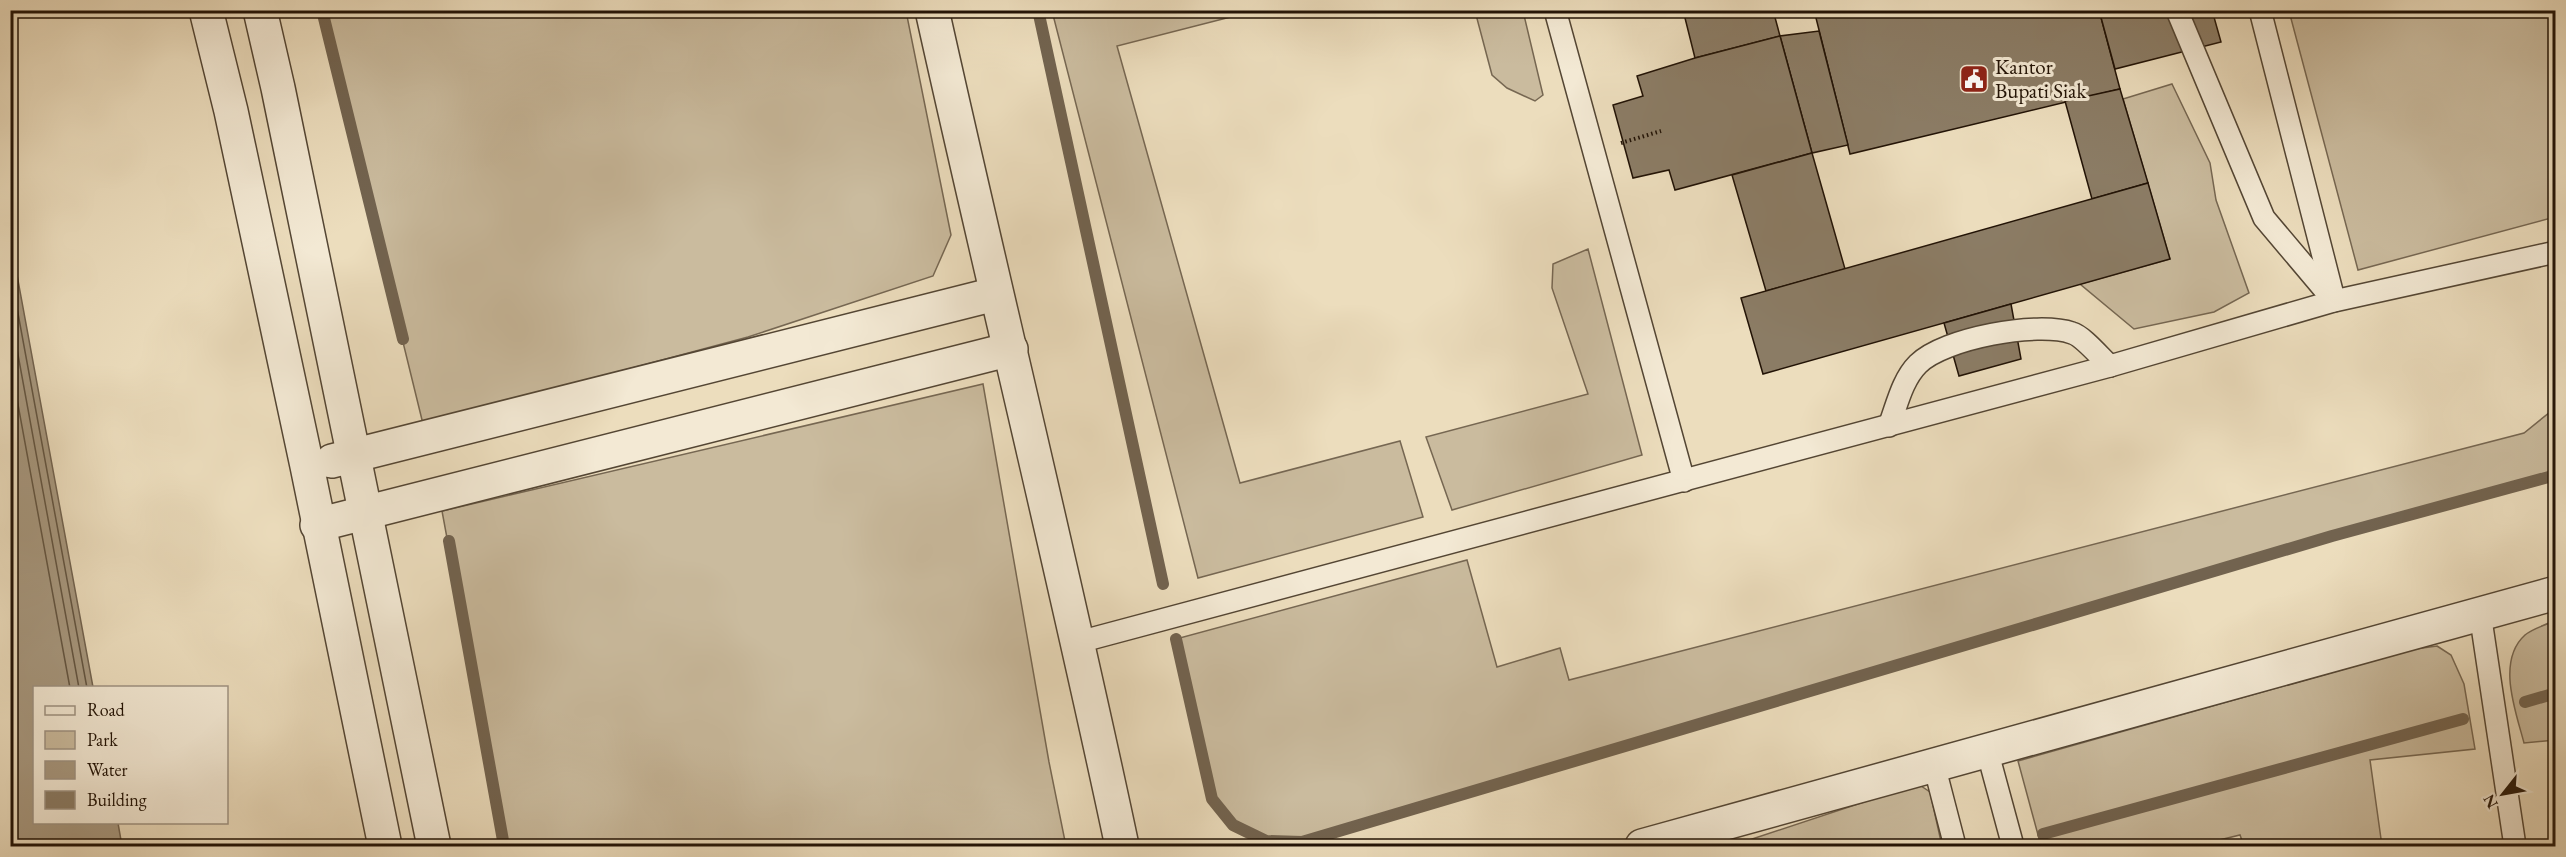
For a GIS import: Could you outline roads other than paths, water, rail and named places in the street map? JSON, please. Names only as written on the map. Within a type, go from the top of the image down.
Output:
[{"type":"street","points":[[206,10],[234,123],[385,846]]},
{"type":"street","points":[[260,10],[278,87],[434,846]]},
{"type":"street","points":[[932,10],[995,294],[1011,350],[1079,642],[1122,846]]},
{"type":"street","points":[[307,466],[353,457],[995,294]]},
{"type":"street","points":[[317,525],[1011,350]]},
{"type":"street","points":[[1642,846],[1701,838],[1934,765],[2556,593]]},
{"type":"lane","points":[[1555,10],[1684,481]]},
{"type":"lane","points":[[2260,10],[2334,301]]},
{"type":"lane","points":[[2178,14],[2264,218],[2334,301]]},
{"type":"lane","points":[[1079,642],[2110,366],[2334,301],[2556,252]]},
{"type":"lane","points":[[1889,426],[1904,386],[1918,364],[1945,346],[2019,330],[2046,328],[2074,333],[2110,366]]},
{"type":"lane","points":[[2480,613],[2515,846]]},
{"type":"lane","points":[[1987,750],[2013,846]]},
{"type":"lane","points":[[1934,765],[1955,846]]},
{"type":"water","points":[[10,237],[93,686],[33,686],[33,824],[118,824],[122,846],[11,846]]},
{"type":"waterway","points":[[322,10],[403,339]]},
{"type":"waterway","points":[[1038,10],[1163,584]]},
{"type":"waterway","points":[[1176,639],[1212,799],[1233,825],[1266,841],[1302,842],[2332,536],[2556,475]]},
{"type":"waterway","points":[[449,541],[504,846]]},
{"type":"waterway","points":[[2525,702],[2556,693]]},
{"type":"waterway","points":[[2043,834],[2463,719]]},
{"type":"place","name":"Kantor Bupati Siak","points":[[1974,79]]}]
